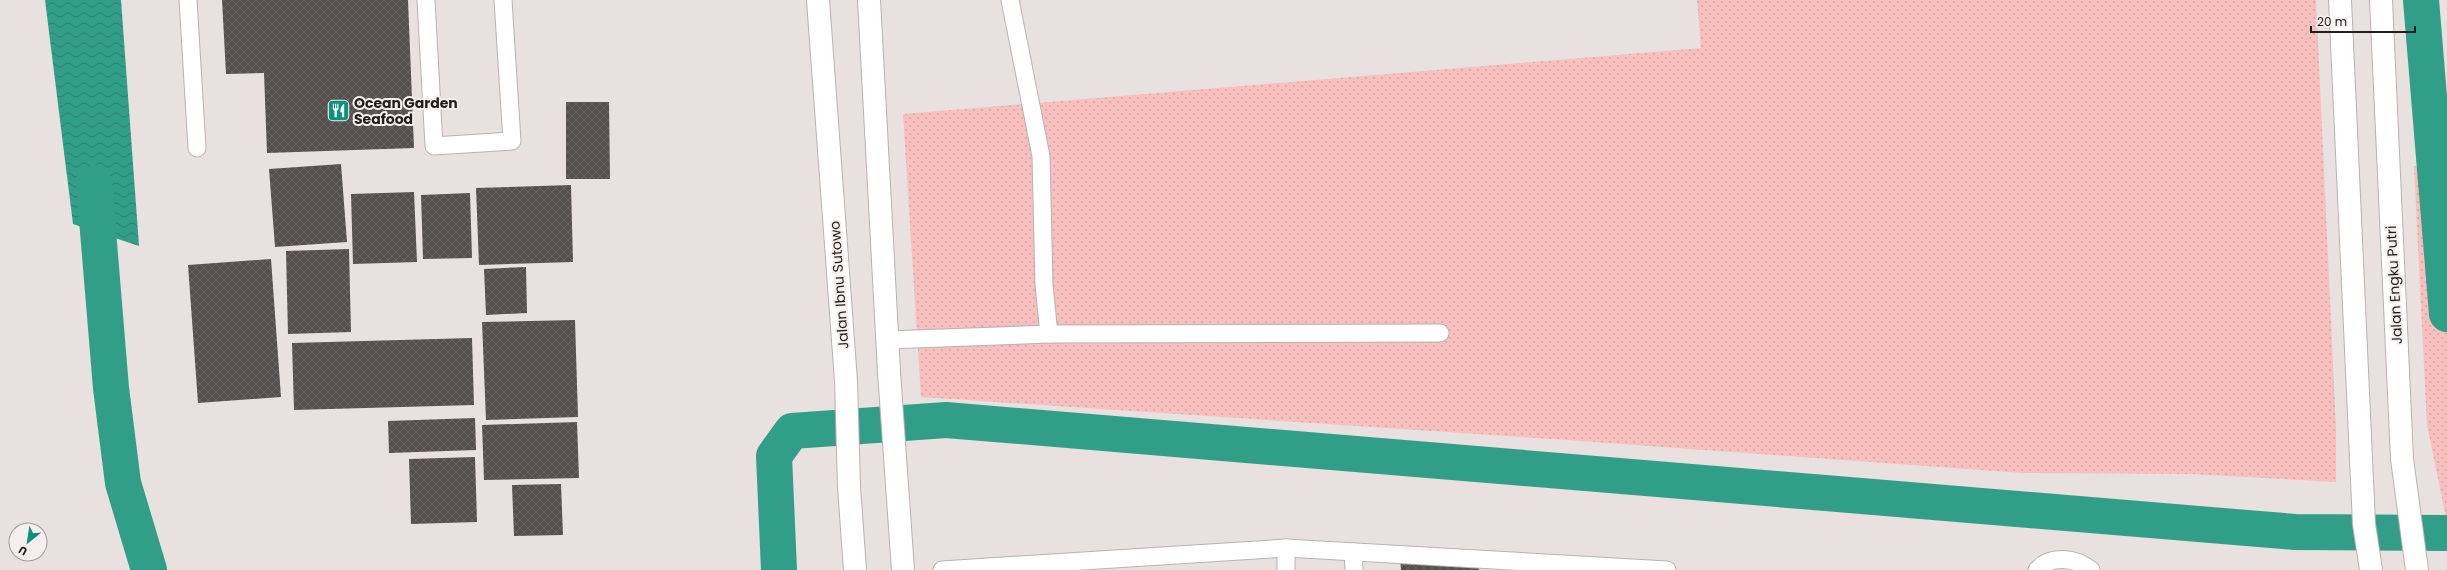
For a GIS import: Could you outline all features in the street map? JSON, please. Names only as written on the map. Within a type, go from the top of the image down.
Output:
[{"type":"main road","name":"Jalan Ibnu Sutowo","points":[[818,0],[846,381],[849,487],[855,570]]},
{"type":"main road","points":[[869,0],[887,340],[904,570]]},
{"type":"main road","points":[[2340,0],[2364,524],[2371,570]]},
{"type":"main road","name":"Jalan Engku Putri","points":[[2381,0],[2402,458],[2417,570]]},
{"type":"lane","points":[[188,0],[197,148]]},
{"type":"lane","points":[[426,0],[434,146],[512,141],[503,0]]},
{"type":"lane","points":[[1010,0],[1041,156],[1044,285],[1049,334]]},
{"type":"lane","points":[[887,340],[1049,334],[1440,333]]},
{"type":"lane","points":[[1286,548],[1286,570]]},
{"type":"lane","points":[[942,570],[1286,548],[1667,570]]},
{"type":"lane","points":[[1353,552],[1354,570]]},
{"type":"lane","points":[[2037,570],[2052,561],[2065,559],[2078,562],[2091,570]]},
{"type":"shaded area","points":[[1697,0],[2316,0],[2336,428],[2336,482],[2191,474],[2022,473],[1567,440],[921,397],[903,114],[1701,48]]},
{"type":"shaded area","points":[[2447,165],[2447,523],[2427,425],[2414,166]]},
{"type":"water","points":[[45,0],[121,0],[139,246],[73,224]]},
{"type":"building","name":"Ocean Garden Seafood","points":[[222,0],[408,0],[414,148],[267,153],[264,73],[226,74]]},
{"type":"building","points":[[566,102],[609,102],[610,179],[566,179]]},
{"type":"building","points":[[341,164],[347,242],[275,247],[269,169]]},
{"type":"building","points":[[571,185],[573,262],[479,265],[476,188]]},
{"type":"building","points":[[414,192],[417,262],[353,264],[351,194]]},
{"type":"building","points":[[470,193],[472,258],[423,259],[421,195]]},
{"type":"building","points":[[349,249],[351,332],[288,334],[286,251]]},
{"type":"building","points":[[271,259],[281,397],[198,403],[188,265]]},
{"type":"building","points":[[526,267],[527,313],[486,315],[484,269]]},
{"type":"building","points":[[575,320],[578,417],[486,420],[482,322]]},
{"type":"building","points":[[472,338],[474,405],[294,410],[292,343]]},
{"type":"building","points":[[475,418],[476,450],[389,453],[388,421]]},
{"type":"building","points":[[577,422],[579,478],[484,480],[482,425]]},
{"type":"building","points":[[475,457],[477,522],[411,524],[409,459]]},
{"type":"building","points":[[561,484],[563,535],[514,536],[512,485]]},
{"type":"building","points":[[1479,554],[1479,570],[1401,570],[1400,556]]},
{"type":"waterway","points":[[2421,0],[2447,314]]},
{"type":"waterway","points":[[94,183],[111,388],[123,483],[149,570]]},
{"type":"waterway","points":[[779,570],[774,456],[792,431],[946,420],[2295,532],[2447,533]]},
{"type":"place","name":"Ocean Garden Seafood","points":[[339,111]]}]
